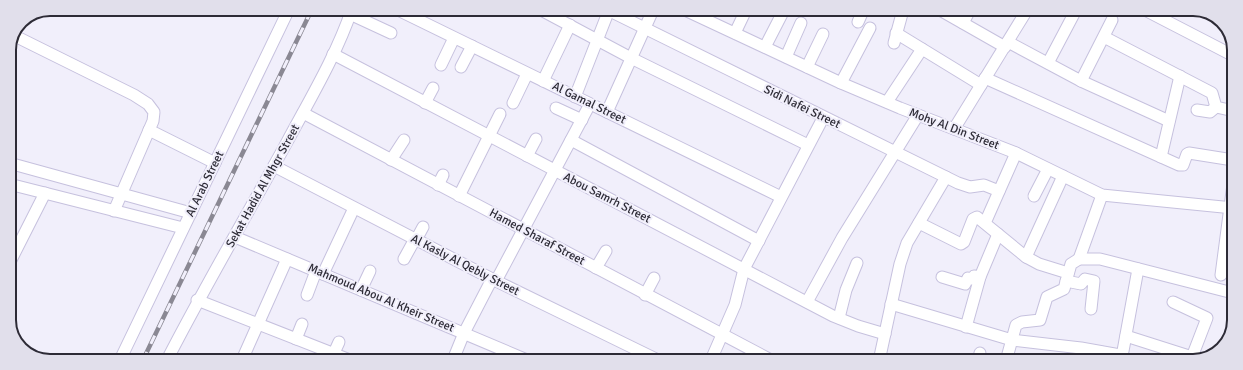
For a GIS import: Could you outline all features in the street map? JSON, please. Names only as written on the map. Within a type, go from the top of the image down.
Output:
[{"type":"street","name":"Al Arab Street","points":[[123,354],[286,16]]},
{"type":"street","name":"Sekat Hadid Al Mhgr Street","points":[[170,354],[197,300],[235,237],[303,113],[333,54],[349,16]]},
{"type":"street","points":[[358,16],[391,34]]},
{"type":"street","name":"Al Gamal Street","points":[[410,16],[781,197]]},
{"type":"street","points":[[553,16],[631,58],[808,146]]},
{"type":"street","points":[[575,97],[606,16]]},
{"type":"street","name":"Sidi Nafei Street","points":[[620,16],[823,118],[965,186],[984,186],[999,191]]},
{"type":"street","points":[[607,112],[650,16]]},
{"type":"street","name":"Mohy Al Din Street","points":[[706,16],[735,33],[841,83],[1016,153],[1102,195],[1227,208]]},
{"type":"street","points":[[735,33],[743,16]]},
{"type":"street","points":[[765,47],[781,16]]},
{"type":"street","points":[[901,16],[895,38],[922,49],[983,81],[1181,166],[1189,153],[1227,159]]},
{"type":"street","points":[[951,16],[1048,63],[1081,81],[1170,121]]},
{"type":"street","points":[[963,23],[967,16]]},
{"type":"street","points":[[954,129],[1023,16]]},
{"type":"street","points":[[1048,63],[1073,16]]},
{"type":"street","points":[[1157,16],[1227,52]]},
{"type":"street","points":[[1081,81],[1112,20]]},
{"type":"street","points":[[786,57],[802,23]]},
{"type":"street","points":[[543,81],[570,25]]},
{"type":"street","points":[[841,83],[870,28]]},
{"type":"street","points":[[807,67],[823,34]]},
{"type":"street","points":[[1104,37],[1212,93],[1216,107]]},
{"type":"street","points":[[19,38],[148,104],[154,112],[149,130],[114,211]]},
{"type":"street","points":[[441,65],[454,38]]},
{"type":"street","points":[[461,67],[472,46]]},
{"type":"street","points":[[887,102],[922,49]]},
{"type":"street","name":"Abou Samrh Street","points":[[333,54],[807,302],[858,326],[885,334]]},
{"type":"street","points":[[513,103],[527,74]]},
{"type":"street","points":[[1161,157],[1180,76]]},
{"type":"street","points":[[425,103],[433,88]]},
{"type":"street","points":[[455,354],[464,333],[524,230],[590,104]]},
{"type":"street","points":[[1197,110],[1210,112],[1216,107]]},
{"type":"street","points":[[1216,107],[1227,109]]},
{"type":"street","points":[[556,108],[582,120]]},
{"type":"street","name":"Hamed Sharaf Street","points":[[303,113],[391,160],[441,180],[460,196],[756,354]]},
{"type":"street","points":[[460,196],[500,114]]},
{"type":"street","points":[[807,302],[842,238],[918,115]]},
{"type":"street","points":[[714,354],[735,305],[744,269],[823,118]]},
{"type":"street","points":[[149,130],[215,163]]},
{"type":"street","points":[[527,156],[536,139]]},
{"type":"street","points":[[391,160],[404,140]]},
{"type":"street","points":[[571,140],[759,241]]},
{"type":"street","points":[[985,223],[1016,153]]},
{"type":"street","points":[[16,165],[191,212]]},
{"type":"street","name":"Al Kasly Al Qebly Street","points":[[274,166],[494,280],[646,354]]},
{"type":"street","points":[[1034,196],[1048,169]]},
{"type":"street","points":[[1026,257],[1063,176]]},
{"type":"street","points":[[881,354],[905,249],[946,177]]},
{"type":"street","points":[[16,186],[183,228]]},
{"type":"street","points":[[16,250],[45,193]]},
{"type":"street","points":[[1079,259],[1102,195]]},
{"type":"street","points":[[307,295],[354,208]]},
{"type":"street","points":[[919,223],[961,244],[964,242],[975,217],[985,223],[1026,257],[1039,264],[1082,284],[1084,279],[1094,281],[1091,310]]},
{"type":"street","points":[[404,260],[423,227]]},
{"type":"street","points":[[966,327],[980,277],[998,234]]},
{"type":"street","name":"Mahmoud Abou Al Kheir Street","points":[[235,237],[513,354]]},
{"type":"street","points":[[1221,275],[1227,238]]},
{"type":"street","points":[[596,268],[606,251]]},
{"type":"street","points":[[245,354],[287,259]]},
{"type":"street","points":[[1008,354],[1017,324],[1040,320],[1047,297],[1062,291],[1071,263],[1079,259],[1100,260],[1227,291]]},
{"type":"street","points":[[839,318],[846,290],[857,263]]},
{"type":"street","points":[[1122,354],[1138,269]]},
{"type":"street","points":[[361,290],[370,271]]},
{"type":"street","points":[[942,277],[965,284],[968,278],[972,279],[974,276],[980,277]]},
{"type":"street","points":[[645,295],[654,278]]},
{"type":"street","points":[[197,300],[332,354]]},
{"type":"street","points":[[1173,302],[1207,318],[1193,354]]},
{"type":"street","points":[[891,304],[1012,340],[1088,354]]},
{"type":"street","points":[[296,339],[302,324]]},
{"type":"street","points":[[1126,336],[1183,354]]},
{"type":"street","points":[[339,342],[341,354]]},
{"type":"railway","points":[[146,354],[309,16]]}]
